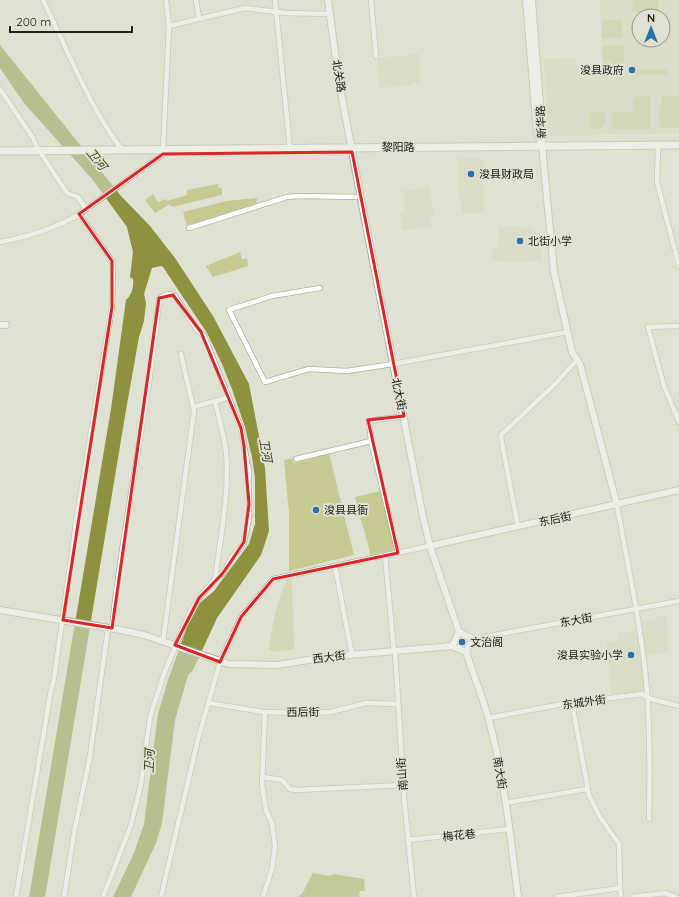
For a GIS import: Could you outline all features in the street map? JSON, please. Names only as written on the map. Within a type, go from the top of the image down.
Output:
[{"type":"main road","name":"黎阳路","points":[[42,153],[119,151],[163,152],[542,148],[679,145]]},
{"type":"main road","name":"黎阳路","points":[[163,152],[290,148],[352,150]]},
{"type":"main road","name":"黎阳路","points":[[542,148],[679,149]]},
{"type":"main road","points":[[0,151],[42,153]]},
{"type":"main road","points":[[0,155],[42,153]]},
{"type":"street","points":[[43,0],[89,95],[119,151]]},
{"type":"street","points":[[0,242],[52,229],[79,214],[163,152],[169,26],[166,0]]},
{"type":"street","points":[[196,0],[199,18]]},
{"type":"street","points":[[275,0],[290,148]]},
{"type":"street","name":"北关路","points":[[328,0],[329,14],[352,150]]},
{"type":"street","points":[[371,0],[376,56]]},
{"type":"street","name":"新华路","points":[[526,0],[537,132],[542,148]]},
{"type":"street","name":"新华路","points":[[532,0],[542,148]]},
{"type":"street","points":[[169,26],[245,8],[276,12],[329,14]]},
{"type":"street","points":[[0,89],[33,138],[67,193],[78,197],[86,209]]},
{"type":"street","points":[[542,148],[554,272],[572,352],[580,364],[617,505],[642,649],[647,697],[650,769],[649,819]]},
{"type":"street","points":[[658,149],[657,182],[679,266]]},
{"type":"street","name":"北大街","points":[[352,150],[360,197],[430,546],[459,632]]},
{"type":"street","points":[[189,228],[287,197],[360,197]]},
{"type":"street","points":[[16,897],[65,620],[77,516],[112,307],[112,260],[79,214]]},
{"type":"street","points":[[320,288],[272,296],[229,310],[265,382],[309,369],[347,371],[567,332]]},
{"type":"street","points":[[64,897],[74,833],[90,756],[107,628],[153,353],[160,297],[165,294],[175,296],[197,330],[202,332],[240,428],[249,473],[249,519],[244,542],[223,572],[198,598],[190,612],[176,646],[150,716],[141,784],[128,837],[103,897]]},
{"type":"street","points":[[679,326],[648,327],[664,386],[679,422]]},
{"type":"street","points":[[163,641],[194,407],[181,354]]},
{"type":"street","points":[[518,527],[501,437],[502,434],[554,385],[577,360]]},
{"type":"street","points":[[194,407],[227,398]]},
{"type":"street","points":[[214,401],[224,444],[226,469],[223,511],[214,580]]},
{"type":"street","points":[[398,553],[371,441],[369,421],[404,416]]},
{"type":"street","points":[[296,459],[371,441]]},
{"type":"street","name":"东后街","points":[[430,546],[679,490]]},
{"type":"street","points":[[161,897],[181,808],[220,662],[241,617],[273,579],[430,546]]},
{"type":"street","name":"南山街","points":[[385,556],[394,651],[403,785],[414,897]]},
{"type":"street","points":[[335,566],[352,655]]},
{"type":"street","name":"东大街","points":[[473,639],[679,601]]},
{"type":"street","name":"西大街","points":[[0,610],[65,620],[163,641],[220,662],[277,665],[352,655],[452,646]]},
{"type":"street","points":[[459,632],[473,639],[466,652],[452,646],[459,632]]},
{"type":"street","name":"南大街","points":[[466,652],[488,718],[495,748],[505,803],[518,897]]},
{"type":"street","name":"东城外街","points":[[488,718],[572,703],[637,695],[679,706]]},
{"type":"street","name":"西后街","points":[[209,703],[265,712],[331,712],[366,703],[397,704]]},
{"type":"street","points":[[572,703],[588,789],[600,817],[619,844],[621,897]]},
{"type":"street","points":[[263,897],[272,869],[275,846],[272,824],[266,810],[263,777],[265,712]]},
{"type":"street","points":[[263,777],[282,780],[290,789],[296,790],[403,785]]},
{"type":"street","points":[[505,803],[588,789]]},
{"type":"street","name":"梅花巷","points":[[408,840],[509,829]]},
{"type":"street","points":[[557,897],[620,888]]},
{"type":"street","points":[[632,897],[664,892],[676,897]]},
{"type":"highlighted area","points":[[352,152],[404,416],[368,420],[398,553],[273,579],[241,617],[220,662],[175,645],[199,598],[223,573],[244,542],[249,504],[241,428],[201,332],[173,295],[159,298],[112,628],[63,620],[112,307],[112,261],[79,214],[163,154]]},
{"type":"shaded area","name":"浚县政府","points":[[600,0],[679,0],[679,134],[598,134],[598,136],[551,136],[548,127],[544,59],[576,58],[577,66],[602,65]]},
{"type":"shaded area","points":[[633,0],[658,0],[658,8],[632,8]]},
{"type":"shaded area","points":[[602,20],[622,20],[622,38],[602,38]]},
{"type":"shaded area","points":[[0,45],[121,196],[150,226],[175,258],[213,316],[249,384],[265,468],[269,531],[261,555],[217,618],[193,670],[188,675],[175,720],[162,823],[156,843],[131,897],[113,897],[134,853],[144,824],[158,714],[167,683],[187,627],[200,603],[214,591],[249,544],[255,524],[255,478],[252,457],[245,427],[232,389],[207,333],[163,267],[152,268],[144,294],[146,303],[144,321],[139,337],[126,410],[45,897],[29,897],[111,409],[126,300],[130,296],[133,287],[133,279],[130,277],[133,252],[127,227],[92,179],[24,103],[0,68]]},
{"type":"shaded area","points":[[603,46],[624,46],[624,70],[603,69]]},
{"type":"shaded area","points":[[419,54],[421,82],[411,83],[411,85],[379,88],[377,58]]},
{"type":"shaded area","points":[[637,70],[667,70],[669,74],[637,75],[635,72]]},
{"type":"shaded area","points":[[637,96],[648,96],[650,98],[651,128],[614,129],[612,126],[612,113],[633,112],[633,99]]},
{"type":"shaded area","points":[[678,96],[679,128],[660,128],[659,117],[662,97]]},
{"type":"shaded area","points":[[590,112],[605,112],[605,124],[600,129],[591,129]]},
{"type":"shaded area","name":"浚县财政局","points":[[458,159],[484,159],[484,213],[463,213],[458,190]]},
{"type":"shaded area","points":[[218,184],[219,188],[222,188],[222,195],[172,207],[170,204],[155,213],[145,200],[153,194],[158,202],[166,199],[167,201],[187,195],[187,190]]},
{"type":"shaded area","points":[[430,187],[434,215],[430,216],[432,227],[402,230],[400,212],[405,211],[403,191]]},
{"type":"shaded area","points":[[257,198],[256,204],[187,226],[183,212],[226,201]]},
{"type":"shaded area","name":"北街小学","points":[[499,226],[526,227],[541,234],[542,260],[522,262],[492,261],[493,248],[498,247]]},
{"type":"shaded area","points":[[240,252],[242,260],[247,258],[248,266],[213,277],[206,266]]},
{"type":"shaded area","name":"浚县县衙","points":[[329,454],[354,555],[289,571],[289,513],[284,460],[292,458],[294,463]]},
{"type":"shaded area","points":[[380,491],[395,550],[371,556],[355,497]]},
{"type":"shaded area","points":[[288,579],[292,579],[294,649],[277,652],[269,650],[275,613],[280,595]]},
{"type":"shaded area","name":"浚县实验小学","points":[[667,615],[668,653],[641,656],[645,692],[611,697],[607,642],[618,641],[617,633],[642,630],[641,623],[656,619],[656,616]]},
{"type":"shaded area","points":[[313,873],[329,876],[334,874],[364,879],[365,891],[360,891],[359,897],[298,897],[303,892]]},
{"type":"place","name":"浚县政府","points":[[632,70]]},
{"type":"place","name":"浚县财政局","points":[[471,174]]},
{"type":"place","name":"北街小学","points":[[520,241]]},
{"type":"place","name":"浚县县衙","points":[[316,510]]},
{"type":"place","name":"文治阁","points":[[462,642]]},
{"type":"place","name":"浚县实验小学","points":[[631,655]]},
{"type":"water label","name":"卫河","points":[[97,159]]},
{"type":"water label","name":"卫河","points":[[266,450]]},
{"type":"water label","name":"卫河","points":[[149,761]]}]
